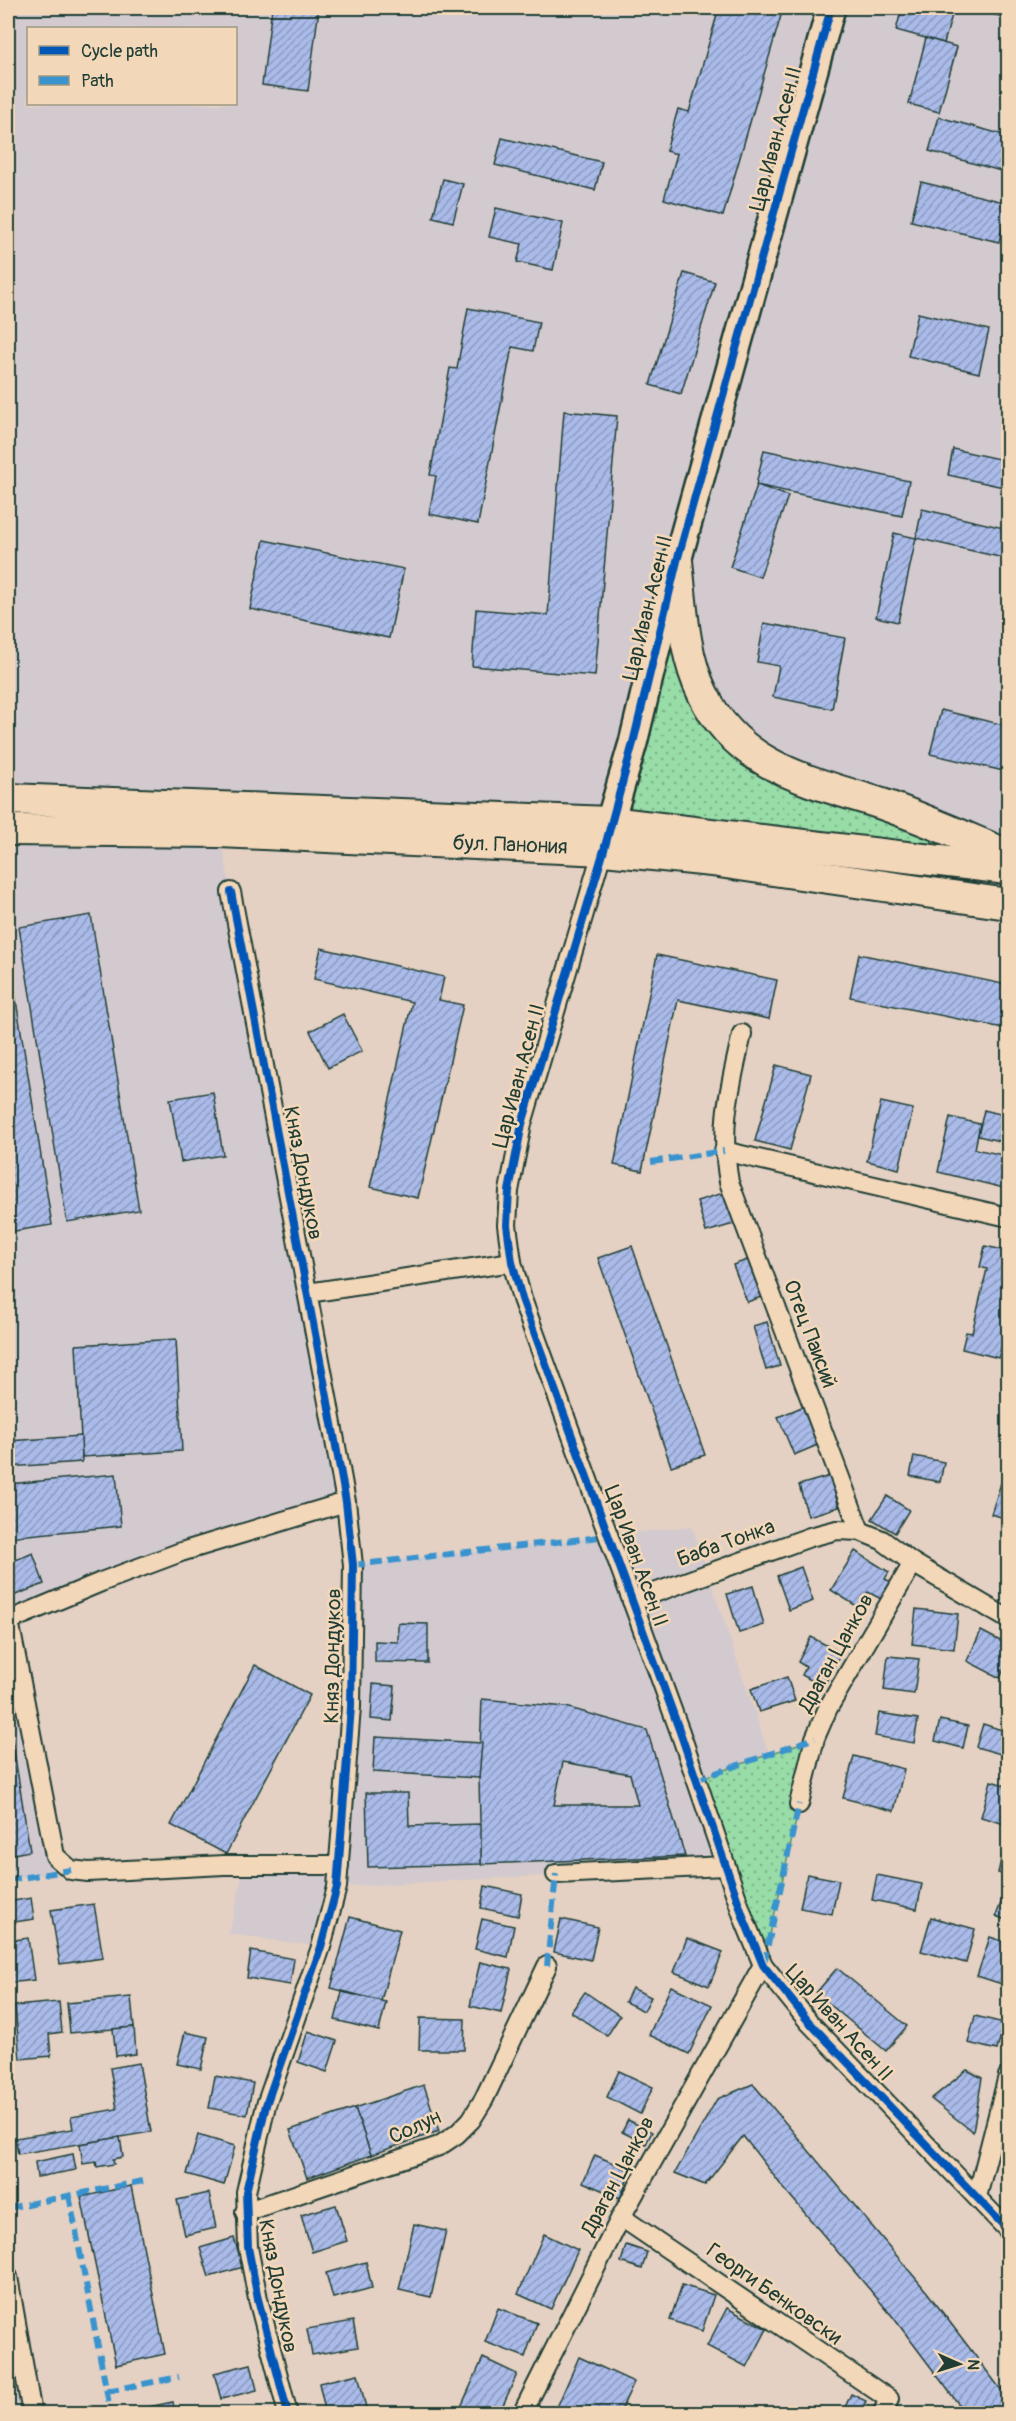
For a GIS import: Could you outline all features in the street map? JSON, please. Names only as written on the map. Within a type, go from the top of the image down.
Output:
[{"type":"main road","name":"Цар Иван Асен II","points":[[607,836],[633,743],[677,561],[831,8]]},
{"type":"main road","points":[[677,561],[685,627],[702,693],[719,722],[744,747],[767,763],[795,777],[882,804],[1008,855]]},
{"type":"main road","name":"бул. Панония","points":[[8,799],[607,836],[1008,869]]},
{"type":"main road","name":"бул. Панония","points":[[8,830],[553,833]]},
{"type":"main road","name":"бул. Панония","points":[[607,836],[735,864],[1008,904]]},
{"type":"street","name":"Цар Иван Асен II","points":[[607,836],[522,1124],[509,1191],[507,1225],[512,1262],[522,1299],[725,1866],[763,1965],[809,2022],[1008,2230]]},
{"type":"street","name":"Княз Дондуков","points":[[231,892],[346,1502],[353,1565],[351,1707],[337,1887],[321,1947],[277,2071],[257,2137],[246,2192],[245,2212],[258,2299],[288,2414]]},
{"type":"street","name":"Отец Паисий","points":[[742,1034],[725,1110],[724,1151],[729,1182],[860,1531]]},
{"type":"street","points":[[724,1151],[1008,1217]]},
{"type":"street","points":[[308,1293],[512,1262]]},
{"type":"street","points":[[339,1864],[224,1865],[88,1872],[71,1870],[54,1856],[8,1621],[181,1552],[346,1502]]},
{"type":"street","name":"Баба Тонка","points":[[632,1601],[810,1537],[837,1530],[860,1531]]},
{"type":"street","points":[[860,1531],[882,1540],[913,1563],[1008,1619]]},
{"type":"street","name":"Драган Цанков","points":[[799,1804],[815,1738],[828,1707],[913,1563]]},
{"type":"street","points":[[556,1874],[725,1866]]},
{"type":"street","name":"Драган Цанков","points":[[522,2414],[621,2217],[763,1965]]},
{"type":"street","name":"Солун","points":[[245,2212],[439,2146],[457,2134],[471,2120],[484,2099],[547,1966]]},
{"type":"street","points":[[977,2197],[1008,2076]]},
{"type":"street","name":"Георги Бенковски","points":[[621,2217],[889,2399],[882,2414]]},
{"type":"street","points":[[8,2277],[32,2414]]},
{"type":"shaded area","points":[[8,8],[1008,8],[1008,855],[610,822],[220,833],[346,1502],[9,1621],[54,1856],[71,1870],[8,1880]]},
{"type":"shaded area","points":[[692,1526],[769,1755],[696,1781],[725,1866],[337,1887],[321,1947],[229,1934],[245,1865],[338,1865],[353,1565]]},
{"type":"shaded area","points":[[8,2277],[32,2413],[8,2413]]},
{"type":"green space","points":[[677,561],[685,627],[744,747],[1008,855],[610,822]]},
{"type":"green space","points":[[815,1738],[763,1965],[696,1780]]},
{"type":"building","points":[[272,8],[319,8],[308,91],[262,85]]},
{"type":"building","points":[[719,8],[765,8],[782,12],[723,216],[664,199],[677,154],[666,151],[678,109],[689,112]]},
{"type":"building","points":[[902,8],[954,8],[944,43],[896,30]]},
{"type":"building","points":[[968,8],[1008,8],[1008,18]]},
{"type":"building","points":[[926,38],[957,47],[939,112],[909,104]]},
{"type":"building","points":[[939,117],[1008,136],[1008,173],[929,151]]},
{"type":"building","points":[[502,138],[602,162],[595,190],[495,165]]},
{"type":"building","points":[[443,179],[463,184],[453,222],[433,217]]},
{"type":"building","points":[[921,182],[1008,203],[999,242],[911,221]]},
{"type":"building","points":[[496,208],[563,223],[553,270],[517,262],[522,244],[489,237]]},
{"type":"building","points":[[684,273],[715,282],[681,394],[650,385]]},
{"type":"building","points":[[468,308],[539,322],[533,351],[512,347],[478,524],[429,514],[436,476],[430,475],[450,368],[457,369]]},
{"type":"building","points":[[918,313],[989,330],[979,373],[908,356]]},
{"type":"building","points":[[564,411],[617,416],[595,676],[472,666],[476,609],[548,615]]},
{"type":"building","points":[[953,449],[1008,461],[1008,488],[948,475]]},
{"type":"building","points":[[764,450],[909,481],[902,516],[756,485]]},
{"type":"building","points":[[757,485],[788,496],[760,577],[730,567]]},
{"type":"building","points":[[922,509],[1008,529],[1008,559],[916,538]]},
{"type":"building","points":[[894,533],[916,538],[898,622],[876,617]]},
{"type":"building","points":[[264,540],[404,569],[389,638],[250,609]]},
{"type":"building","points":[[764,623],[845,638],[832,709],[773,697],[779,666],[757,662]]},
{"type":"building","points":[[941,710],[1008,726],[1008,772],[930,754]]},
{"type":"building","points":[[91,915],[139,1210],[67,1222],[19,927]]},
{"type":"building","points":[[321,948],[444,977],[439,1000],[463,1005],[418,1198],[370,1187],[412,1002],[314,979]]},
{"type":"building","points":[[8,950],[52,1225],[8,1232]]},
{"type":"building","points":[[859,954],[1008,985],[1008,1029],[850,997]]},
{"type":"building","points":[[657,955],[777,980],[769,1019],[678,1000],[642,1171],[614,1165]]},
{"type":"building","points":[[343,1014],[362,1051],[328,1068],[310,1031]]},
{"type":"building","points":[[776,1065],[811,1074],[790,1150],[755,1141]]},
{"type":"building","points":[[213,1092],[223,1155],[181,1162],[170,1099]]},
{"type":"building","points":[[881,1102],[913,1109],[899,1169],[867,1161]]},
{"type":"building","points":[[984,1110],[1008,1116],[1008,1143],[978,1136]]},
{"type":"building","points":[[950,1117],[980,1124],[975,1149],[1008,1156],[1008,1189],[938,1172]]},
{"type":"building","points":[[727,1192],[737,1223],[706,1232],[697,1201]]},
{"type":"building","points":[[632,1246],[705,1455],[671,1466],[598,1258]]},
{"type":"building","points":[[985,1246],[1008,1251],[1008,1314],[999,1358],[962,1349],[966,1332],[972,1333],[987,1269],[980,1267]]},
{"type":"building","points":[[750,1259],[764,1296],[747,1302],[733,1265]]},
{"type":"building","points":[[767,1322],[780,1366],[766,1370],[753,1326]]},
{"type":"building","points":[[176,1339],[182,1451],[82,1457],[76,1345]]},
{"type":"building","points":[[804,1406],[820,1444],[794,1455],[778,1417]]},
{"type":"building","points":[[81,1436],[82,1462],[8,1467],[8,1441]]},
{"type":"building","points":[[914,1456],[944,1462],[940,1482],[910,1476]]},
{"type":"building","points":[[116,1474],[121,1526],[8,1537],[8,1484]]},
{"type":"building","points":[[830,1476],[839,1507],[808,1516],[799,1485]]},
{"type":"building","points":[[1003,1477],[1008,1479],[1008,1519],[991,1514]]},
{"type":"building","points":[[887,1496],[909,1510],[895,1533],[872,1519]]},
{"type":"building","points":[[855,1551],[889,1572],[885,1579],[891,1582],[881,1599],[868,1592],[858,1607],[831,1590]]},
{"type":"building","points":[[33,1553],[44,1584],[8,1598],[8,1563]]},
{"type":"building","points":[[801,1567],[813,1601],[789,1610],[777,1576]]},
{"type":"building","points":[[753,1586],[764,1625],[739,1633],[727,1594]]},
{"type":"building","points":[[916,1609],[958,1614],[954,1649],[912,1644]]},
{"type":"building","points":[[398,1623],[428,1624],[428,1663],[375,1662],[375,1641],[398,1642]]},
{"type":"building","points":[[981,1631],[1008,1645],[1008,1660],[1000,1678],[967,1661]]},
{"type":"building","points":[[811,1637],[841,1653],[823,1687],[802,1675],[806,1667],[798,1662]]},
{"type":"building","points":[[888,1656],[919,1659],[914,1694],[884,1690]]},
{"type":"building","points":[[255,1665],[310,1695],[226,1854],[171,1825]]},
{"type":"building","points":[[787,1677],[795,1701],[759,1712],[751,1689]]},
{"type":"building","points":[[373,1684],[395,1686],[392,1721],[371,1719]]},
{"type":"building","points":[[482,1699],[566,1707],[647,1730],[685,1856],[481,1864],[479,1778]],"holes":[[[563,1762],[630,1774],[638,1805],[554,1805]]]},
{"type":"building","points":[[8,1713],[30,1851],[8,1855]]},
{"type":"building","points":[[879,1713],[918,1719],[914,1743],[875,1736]]},
{"type":"building","points":[[940,1720],[968,1726],[963,1748],[935,1741]]},
{"type":"building","points":[[983,1724],[1008,1732],[1008,1756],[976,1747]]},
{"type":"building","points":[[375,1737],[482,1743],[479,1778],[373,1772]]},
{"type":"building","points":[[854,1756],[904,1769],[894,1811],[843,1798]]},
{"type":"building","points":[[991,1781],[1008,1786],[1008,1825],[981,1817]]},
{"type":"building","points":[[366,1793],[408,1793],[409,1826],[481,1824],[481,1864],[368,1867]]},
{"type":"building","points":[[1006,1838],[1008,1838],[1008,1876],[998,1873]]},
{"type":"building","points":[[807,1874],[839,1880],[832,1914],[800,1908]]},
{"type":"building","points":[[877,1875],[922,1884],[917,1909],[872,1900]]},
{"type":"building","points":[[485,1886],[522,1894],[518,1916],[481,1908]]},
{"type":"building","points":[[1005,1892],[1008,1893],[1008,1921],[996,1916]]},
{"type":"building","points":[[31,1898],[34,1919],[8,1923],[8,1902]]},
{"type":"building","points":[[94,1904],[103,1958],[60,1964],[51,1910]]},
{"type":"building","points":[[350,1917],[400,1930],[381,2001],[331,1988]]},
{"type":"building","points":[[931,1917],[975,1929],[966,1963],[921,1951]]},
{"type":"building","points":[[482,1919],[514,1926],[508,1957],[475,1949]]},
{"type":"building","points":[[561,1919],[598,1927],[591,1960],[554,1952]]},
{"type":"building","points":[[990,1937],[1008,1943],[1008,1986],[977,1976]]},
{"type":"building","points":[[28,1938],[34,1980],[8,1983],[8,1941]]},
{"type":"building","points":[[687,1938],[723,1952],[709,1986],[674,1972]]},
{"type":"building","points":[[251,1951],[294,1959],[290,1985],[247,1978]]},
{"type":"building","points":[[480,1962],[511,1969],[501,2013],[470,2006]]},
{"type":"building","points":[[837,1968],[907,2026],[886,2051],[816,1993]]},
{"type":"building","points":[[671,1986],[712,2005],[689,2054],[649,2035]]},
{"type":"building","points":[[632,1988],[651,1997],[644,2011],[625,2002]]},
{"type":"building","points":[[342,1992],[386,2002],[379,2031],[335,2020]]},
{"type":"building","points":[[585,1992],[620,2016],[607,2036],[571,2012]]},
{"type":"building","points":[[131,1997],[134,2027],[70,2033],[67,2003]]},
{"type":"building","points":[[59,2002],[62,2032],[49,2034],[51,2056],[20,2059],[15,2006]]},
{"type":"building","points":[[975,2016],[1004,2023],[997,2050],[968,2043]]},
{"type":"building","points":[[420,2018],[465,2019],[464,2050],[419,2050]]},
{"type":"building","points":[[134,2027],[136,2054],[116,2056],[113,2029]]},
{"type":"building","points":[[308,2031],[337,2041],[327,2072],[298,2062]]},
{"type":"building","points":[[185,2032],[208,2037],[201,2069],[177,2064]]},
{"type":"building","points":[[139,2063],[151,2132],[18,2154],[15,2138],[73,2129],[71,2117],[117,2109],[110,2068]]},
{"type":"building","points":[[967,2070],[982,2078],[973,2132],[931,2099]]},
{"type":"building","points":[[619,2071],[653,2087],[640,2114],[607,2097]]},
{"type":"building","points":[[215,2076],[253,2083],[247,2115],[209,2108]]},
{"type":"building","points":[[753,2084],[927,2292],[1008,2399],[1008,2414],[966,2414],[893,2317],[781,2185],[743,2136],[705,2185],[675,2173],[717,2099]]},
{"type":"building","points":[[424,2085],[439,2131],[371,2155],[355,2108]]},
{"type":"building","points":[[355,2108],[371,2155],[307,2178],[290,2130]]},
{"type":"building","points":[[628,2120],[652,2132],[646,2144],[622,2132]]},
{"type":"building","points":[[198,2135],[235,2146],[224,2185],[187,2174]]},
{"type":"building","points":[[120,2137],[123,2157],[113,2159],[114,2164],[97,2167],[96,2162],[83,2164],[80,2144]]},
{"type":"building","points":[[73,2154],[76,2170],[37,2177],[35,2162]]},
{"type":"building","points":[[595,2155],[631,2171],[620,2198],[583,2182]]},
{"type":"building","points":[[131,2186],[165,2354],[116,2365],[81,2197]]},
{"type":"building","points":[[209,2193],[216,2228],[185,2235],[177,2200]]},
{"type":"building","points":[[336,2205],[347,2241],[312,2252],[301,2215]]},
{"type":"building","points":[[414,2224],[446,2231],[431,2297],[399,2290]]},
{"type":"building","points":[[544,2234],[578,2250],[551,2309],[518,2294]]},
{"type":"building","points":[[234,2238],[243,2267],[209,2277],[200,2248]]},
{"type":"building","points":[[626,2245],[647,2252],[642,2269],[621,2262]]},
{"type":"building","points":[[366,2262],[372,2288],[333,2298],[326,2273]]},
{"type":"building","points":[[682,2285],[714,2295],[702,2331],[670,2320]]},
{"type":"building","points":[[498,2308],[537,2323],[525,2357],[485,2342]]},
{"type":"building","points":[[727,2308],[767,2329],[747,2367],[707,2346]]},
{"type":"building","points":[[353,2321],[358,2347],[312,2355],[307,2329]]},
{"type":"building","points":[[579,2357],[634,2382],[619,2414],[554,2414]]},
{"type":"building","points":[[483,2358],[517,2374],[499,2414],[474,2414],[461,2407]]},
{"type":"building","points":[[251,2364],[257,2390],[221,2399],[214,2373]]},
{"type":"building","points":[[358,2374],[366,2408],[341,2414],[326,2414],[319,2383]]},
{"type":"building","points":[[851,2394],[866,2401],[860,2414],[842,2414]]},
{"type":"building","points":[[173,2402],[175,2414],[124,2414],[124,2412]]},
{"type":"marked path","points":[[651,1162],[724,1151]]},
{"type":"marked path","points":[[353,1565],[609,1536]]},
{"type":"marked path","points":[[696,1780],[815,1738]]},
{"type":"marked path","points":[[764,1963],[799,1804]]},
{"type":"marked path","points":[[8,1880],[71,1870]]},
{"type":"marked path","points":[[547,1966],[556,1874]]},
{"type":"marked path","points":[[8,2208],[143,2181]]},
{"type":"marked path","points":[[69,2195],[111,2414]]},
{"type":"marked path","points":[[107,2391],[179,2377]]},
{"type":"cycle path","points":[[831,8],[677,561],[633,743],[604,850],[522,1124],[509,1191],[507,1225],[512,1262],[522,1299],[680,1732],[744,1919],[763,1965],[809,2022],[1008,2230]]},
{"type":"cycle path","points":[[231,892],[328,1402],[346,1502],[353,1565],[351,1707],[337,1887],[321,1947],[266,2105],[246,2192],[248,2247],[258,2299],[288,2414]]}]
